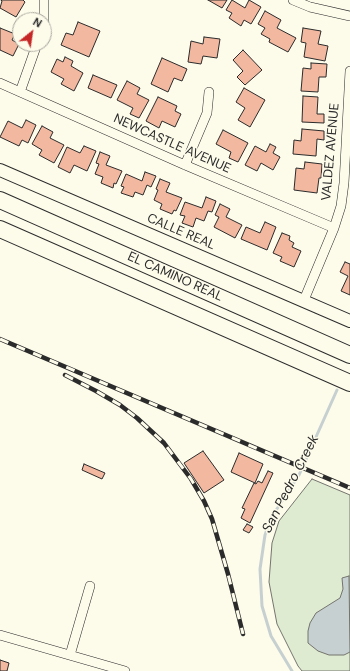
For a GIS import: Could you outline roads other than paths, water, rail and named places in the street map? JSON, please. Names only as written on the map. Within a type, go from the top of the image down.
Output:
[{"type":"highway","name":"EL CAMINO REAL","points":[[0,200],[350,354]]},
{"type":"highway","name":"EL CAMINO REAL","points":[[0,230],[350,383]]},
{"type":"main road","name":"CALLE REAL","points":[[0,170],[350,321]]},
{"type":"street","points":[[44,0],[44,12]]},
{"type":"street","points":[[293,0],[310,7],[350,16]]},
{"type":"street","points":[[20,92],[34,52]]},
{"type":"street","name":"VALDEZ AVENUE","points":[[304,300],[334,228],[340,206],[344,183],[350,72]]},
{"type":"street","name":"NEWCASTLE AVENUE","points":[[0,83],[334,228]]},
{"type":"street","points":[[185,164],[207,112],[209,92]]},
{"type":"street","points":[[70,655],[90,586]]},
{"type":"street","points":[[0,635],[125,671]]},
{"type":"waterway","name":"San Pedro Creek","points":[[292,671],[271,636],[262,606],[260,569],[265,535],[271,518],[299,475],[337,390]]},
{"type":"railway","points":[[0,339],[350,488]]},
{"type":"railway","points":[[65,375],[120,405],[137,418],[164,443],[191,479],[204,501],[212,519],[243,634]]}]
